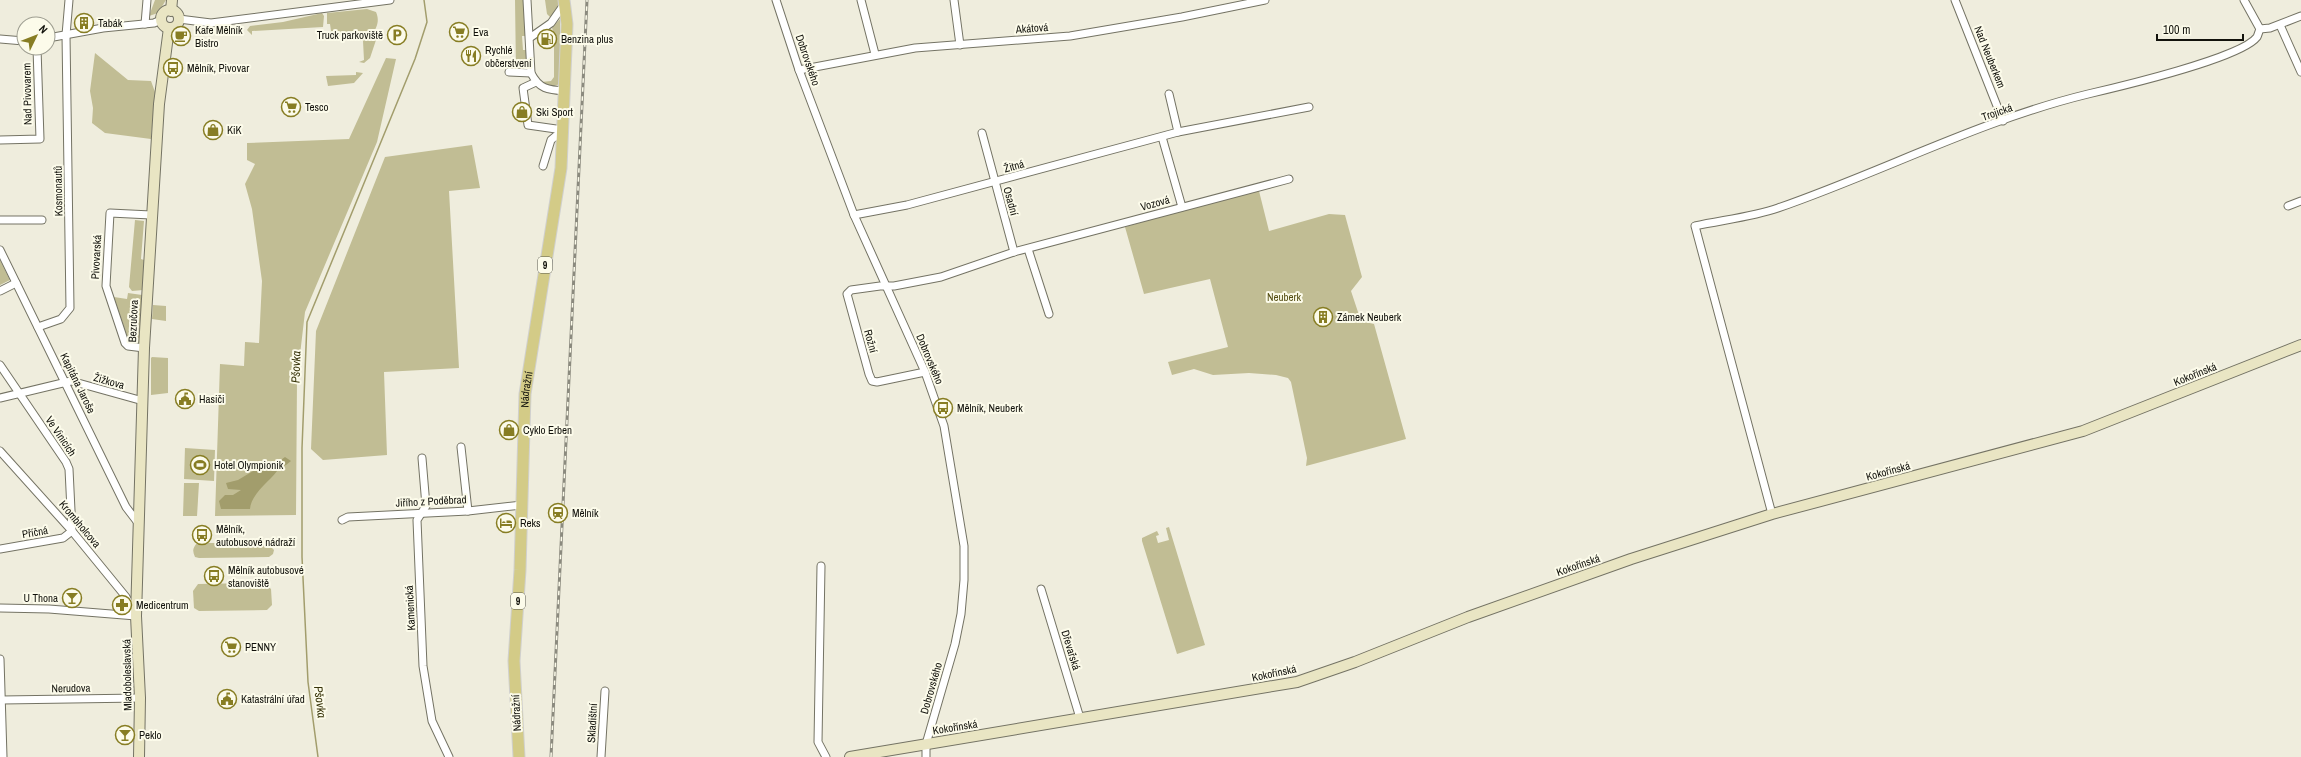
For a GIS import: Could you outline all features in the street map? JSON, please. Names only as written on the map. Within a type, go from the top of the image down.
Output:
[{"type":"main road","points":[[171,11],[172,0]]},
{"type":"main road","name":"Nádražní","points":[[518,757],[514,662],[522,505],[525,394],[561,168],[567,24],[565,1]]},
{"type":"main road","points":[[171,11],[176,14],[179,19],[175,27],[169,28],[163,25],[161,20],[165,12],[171,11]]},
{"type":"main road","name":"Bezručova","points":[[136,616],[144,348],[151,215],[159,104],[169,28]]},
{"type":"main road","name":"Kokořínská","points":[[850,757],[1297,682],[1355,662],[1468,616],[1632,559],[1772,514],[2083,431],[2301,345]]},
{"type":"main road","name":"Mladoboleslavská","points":[[136,616],[140,698],[140,757]]},
{"type":"street","name":"Kosmonautů","points":[[38,327],[61,319],[70,308],[66,35],[69,0]]},
{"type":"street","points":[[145,24],[147,0]]},
{"type":"street","points":[[179,19],[211,24],[390,0]]},
{"type":"street","points":[[528,0],[531,37],[531,73],[536,82],[544,89],[565,91]]},
{"type":"street","name":"Dobrovského","points":[[776,0],[799,70],[854,215],[925,372],[944,426],[964,546],[964,580],[961,614],[955,644],[926,744],[926,757]]},
{"type":"street","points":[[861,0],[875,54]]},
{"type":"street","points":[[954,0],[960,45]]},
{"type":"street","name":"Akátová","points":[[799,70],[875,54],[915,48],[1070,36],[1161,19],[1182,18],[1265,0]]},
{"type":"street","name":"Nad Neuberkem","points":[[1955,0],[2003,121]]},
{"type":"street","points":[[2244,0],[2253,19],[2260,29],[2280,25],[2301,16]]},
{"type":"street","points":[[531,37],[551,23],[565,1]]},
{"type":"street","points":[[56,37],[103,28],[145,24],[161,20]]},
{"type":"street","points":[[2280,25],[2301,72]]},
{"type":"street","name":"Trojická","points":[[1772,514],[1695,226],[1776,209],[1944,142],[2003,121],[2070,99],[2146,80],[2210,60],[2239,49],[2257,37],[2260,29]]},
{"type":"street","points":[[0,40],[16,41]]},
{"type":"street","name":"Nad Pivovarem","points":[[0,140],[40,139],[37,56]]},
{"type":"street","points":[[509,72],[531,73]]},
{"type":"street","points":[[536,82],[523,88],[528,125],[563,130]]},
{"type":"street","points":[[1169,94],[1178,132]]},
{"type":"street","name":"Žitná","points":[[854,215],[907,205],[1178,132],[1309,107]]},
{"type":"street","points":[[542,166],[551,140],[563,130]]},
{"type":"street","name":"Osadní","points":[[982,133],[1014,252]]},
{"type":"street","points":[[1162,137],[1182,207]]},
{"type":"street","name":"Vozová","points":[[885,286],[894,286],[941,277],[1014,252],[1289,178]]},
{"type":"street","points":[[2288,206],[2301,201]]},
{"type":"street","name":"Pivovarská","points":[[144,348],[128,346],[125,343],[106,286],[110,213],[151,215]]},
{"type":"street","points":[[0,220],[42,220]]},
{"type":"street","points":[[1028,249],[1049,314]]},
{"type":"street","name":"Kapitána Jaroše","points":[[0,250],[126,507],[139,524]]},
{"type":"street","points":[[0,291],[16,283]]},
{"type":"street","name":"Rožní","points":[[885,286],[851,290],[847,294],[870,378],[877,382],[925,372]]},
{"type":"street","name":"Ve Vinicích","points":[[0,365],[69,469],[72,530]]},
{"type":"street","name":"Žižkova","points":[[0,398],[65,381],[143,401]]},
{"type":"street","points":[[461,447],[468,511]]},
{"type":"street","name":"Krombholcova","points":[[0,452],[72,530],[126,597],[136,616]]},
{"type":"street","name":"Kamenická","points":[[422,458],[426,506],[417,520],[424,666],[432,721],[449,757]]},
{"type":"street","name":"Jiřího z Poděbrad","points":[[342,520],[348,517],[422,512],[468,511],[522,505]]},
{"type":"street","name":"Příčná","points":[[0,549],[63,538],[72,530]]},
{"type":"street","points":[[821,566],[818,742],[826,757]]},
{"type":"street","name":"Dřevařská","points":[[1041,589],[1080,718]]},
{"type":"street","points":[[0,608],[49,609],[136,616]]},
{"type":"street","points":[[0,659],[2,700],[1,737],[3,757]]},
{"type":"street","name":"Skladištní","points":[[601,757],[605,691]]},
{"type":"street","name":"Nerudova","points":[[2,700],[140,698]]},
{"type":"green space","points":[[155,0],[166,0],[158,13],[149,16]]},
{"type":"green space","points":[[515,0],[523,0],[526,9],[527,36],[522,36],[523,50],[527,50],[527,71],[516,71]]},
{"type":"green space","points":[[545,0],[559,0],[557,9],[551,18],[547,14]]},
{"type":"green space","points":[[367,9],[376,12],[378,17],[375,30],[334,36],[327,33],[331,31],[330,24],[327,24],[327,13]]},
{"type":"green space","points":[[322,13],[324,16],[323,27],[252,31],[252,35],[247,30],[250,26],[283,22]]},
{"type":"green space","points":[[560,19],[560,84],[551,87],[541,82],[551,81],[554,77],[554,34],[552,28]]},
{"type":"green space","points":[[360,39],[376,40],[370,58],[364,63],[359,62],[364,60],[363,41],[358,41]]},
{"type":"green space","points":[[95,53],[128,80],[151,81],[155,92],[151,139],[105,133],[92,123],[93,108],[90,91]]},
{"type":"green space","points":[[386,58],[396,59],[377,142],[305,312],[297,380],[296,515],[215,516],[220,364],[244,366],[245,342],[259,343],[262,281],[252,209],[245,184],[255,164],[247,160],[247,143],[349,139]]},
{"type":"green space","points":[[356,72],[363,73],[354,83],[328,86],[326,76],[356,75]]},
{"type":"green space","points":[[472,145],[480,188],[449,191],[459,368],[384,372],[387,455],[323,460],[311,449],[316,331],[385,157]]},
{"type":"green space","name":"Neuberk","points":[[1259,191],[1269,231],[1329,214],[1345,215],[1362,277],[1351,291],[1361,321],[1374,324],[1406,439],[1306,466],[1307,458],[1291,382],[1288,378],[1276,375],[1249,373],[1213,375],[1194,369],[1172,375],[1168,362],[1228,347],[1210,279],[1144,294],[1125,227]]},
{"type":"green space","points":[[135,220],[144,221],[141,259],[144,260],[143,290],[132,291],[129,287]]},
{"type":"green space","points":[[0,260],[10,280],[0,285]]},
{"type":"green space","points":[[128,293],[142,295],[140,344],[129,342],[114,297],[127,299]]},
{"type":"green space","points":[[153,305],[166,306],[166,321],[152,319]]},
{"type":"green space","points":[[152,357],[168,358],[168,393],[151,395]]},
{"type":"green space","name":"Hotel Olympionik","points":[[185,448],[215,450],[214,481],[184,479]]},
{"type":"green space","points":[[184,483],[199,483],[197,516],[183,516]]},
{"type":"green space","points":[[1169,527],[1205,645],[1177,654],[1142,541],[1142,538],[1157,531],[1159,535],[1156,536],[1158,543],[1169,540],[1166,528]]},
{"type":"green space","points":[[197,543],[267,543],[274,550],[273,554],[269,557],[199,558],[195,557],[193,553]]},
{"type":"green space","points":[[264,583],[271,589],[272,605],[267,610],[199,611],[194,608],[193,591],[198,584]]},
{"type":"shaded area","points":[[285,457],[291,461],[280,467],[258,492],[251,503],[250,509],[221,509],[219,501],[225,495],[233,495],[241,490],[228,489],[226,483],[238,480],[260,467],[281,464],[278,462]]},
{"type":"waterway","name":"Pšovka","points":[[318,757],[308,682],[302,557],[302,448],[307,322],[415,59],[427,22],[424,0]]},
{"type":"railway","points":[[551,757],[587,0]]},
{"type":"place","name":"Tabák","points":[[84,23]]},
{"type":"place","name":"Eva","points":[[459,32]]},
{"type":"place","name":"Truck parkoviště","points":[[397,35]]},
{"type":"place","name":"Kafe Mělník Bistro","points":[[181,36]]},
{"type":"place","name":"Benzina plus","points":[[547,39]]},
{"type":"place","name":"Rychlé občerstvení","points":[[471,56]]},
{"type":"place","name":"Mělník, Pivovar","points":[[173,68]]},
{"type":"place","name":"Tesco","points":[[291,107]]},
{"type":"place","name":"Ski Sport","points":[[522,112]]},
{"type":"place","name":"KiK","points":[[213,130]]},
{"type":"place","name":"Zámek Neuberk","points":[[1323,317]]},
{"type":"place","name":"Hasiči","points":[[185,399]]},
{"type":"place","name":"Mělník, Neuberk","points":[[943,408]]},
{"type":"place","name":"Cyklo Erben","points":[[509,430]]},
{"type":"place","name":"Hotel Olympionik","points":[[200,465]]},
{"type":"place","name":"Mělník","points":[[558,513]]},
{"type":"place","name":"Reks","points":[[506,523]]},
{"type":"place","name":"Mělník, autobusové nádraží","points":[[202,535]]},
{"type":"place","name":"Mělník autobusové stanoviště","points":[[214,576]]},
{"type":"place","name":"U Thona","points":[[72,598]]},
{"type":"place","name":"Medicentrum","points":[[122,605]]},
{"type":"place","name":"PENNY","points":[[231,647]]},
{"type":"place","name":"Katastrální úřad","points":[[227,699]]},
{"type":"place","name":"Peklo","points":[[125,735]]}]
